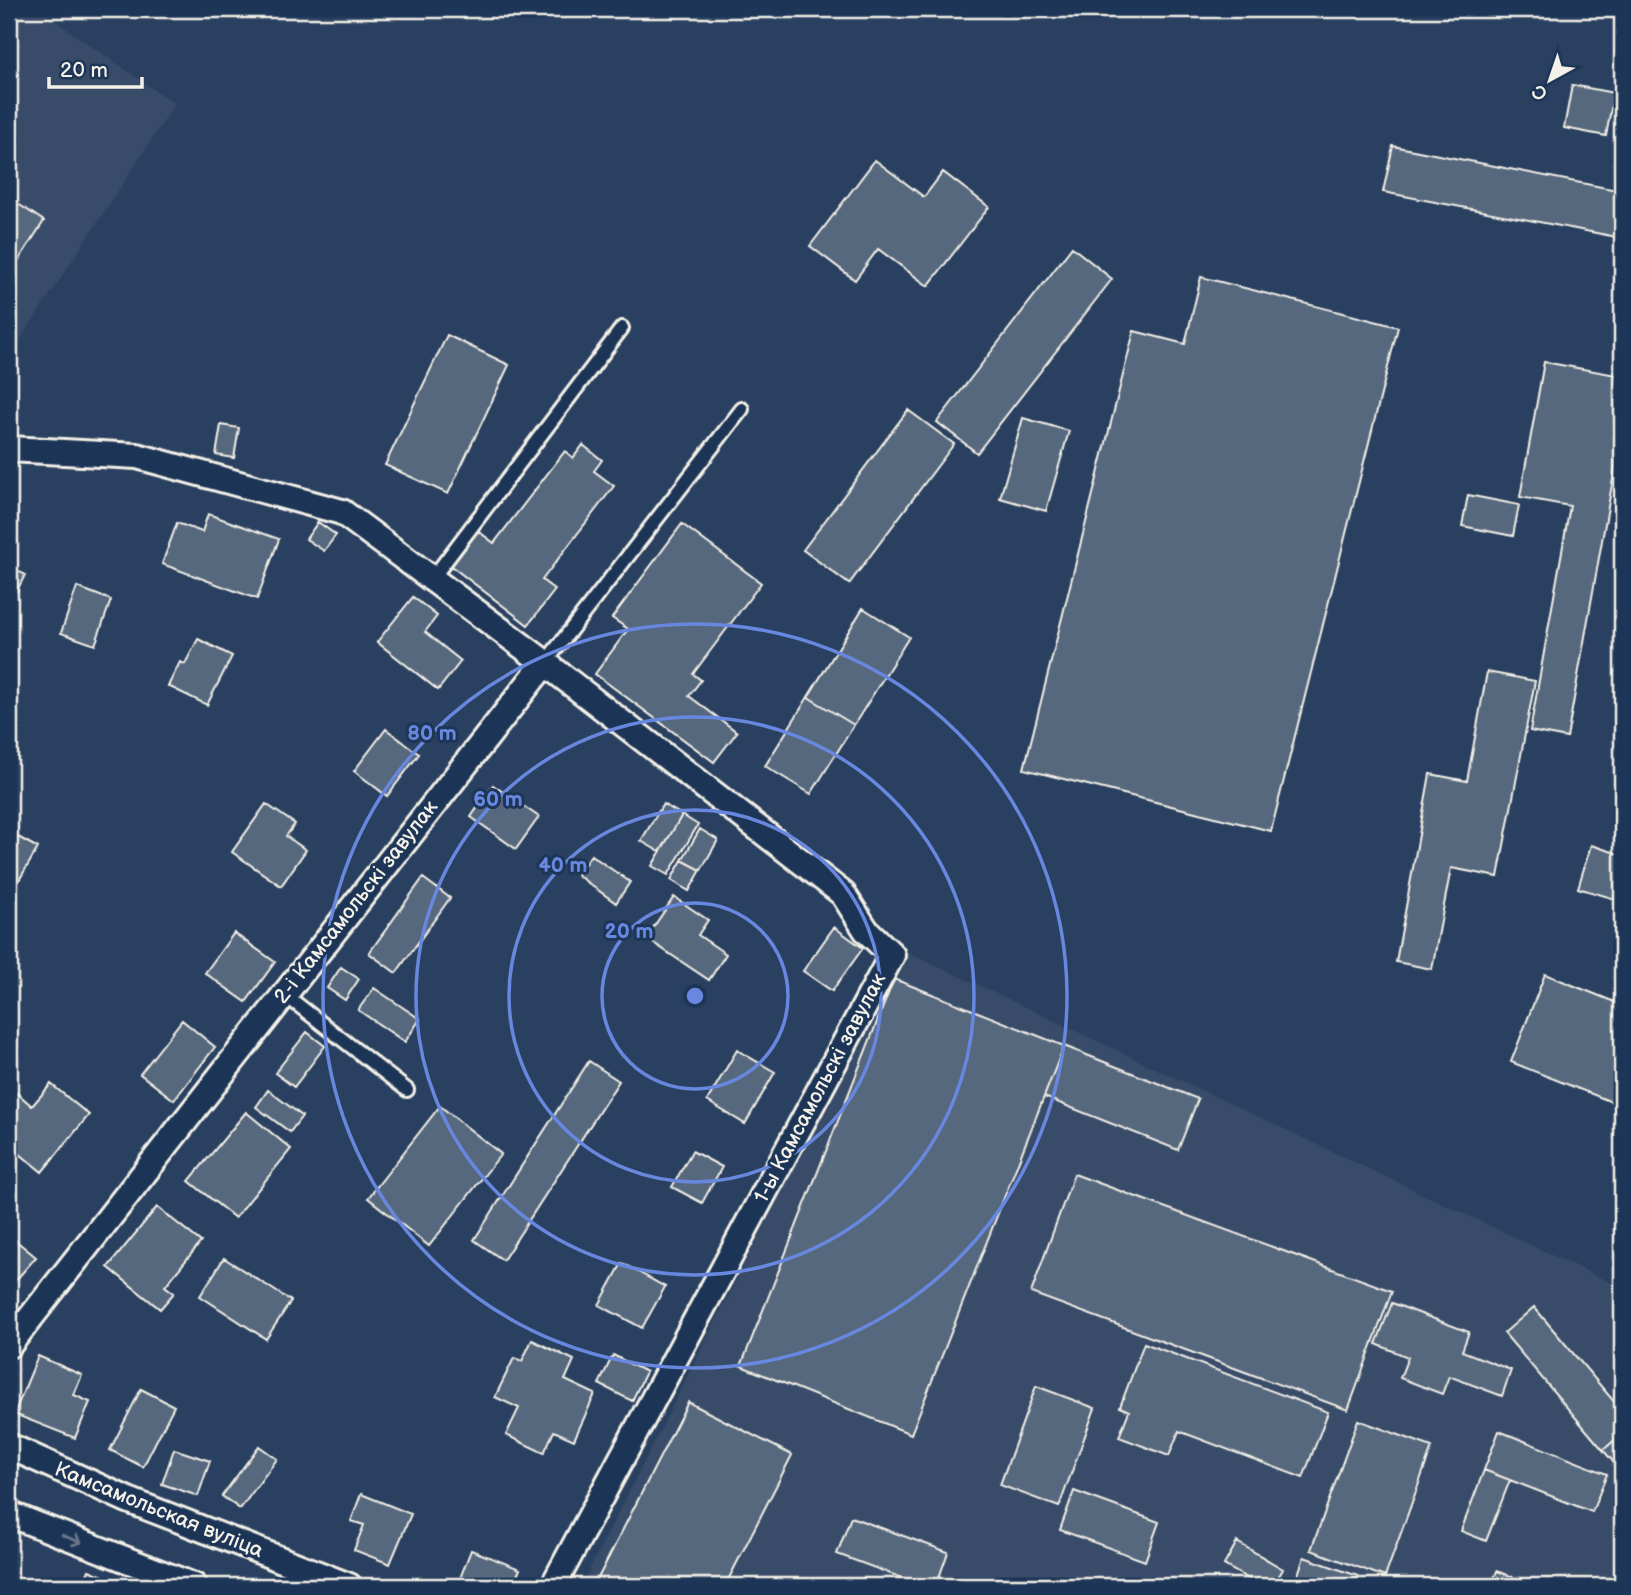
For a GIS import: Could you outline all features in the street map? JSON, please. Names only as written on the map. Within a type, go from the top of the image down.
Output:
[{"type":"street","points":[[9,449],[137,456],[342,512],[545,663]]},
{"type":"street","name":"2-і Камсамольскі завулак","points":[[9,1345],[545,663]]},
{"type":"street","name":"1-ы Камсамольскі завулак","points":[[545,663],[843,894],[866,930],[891,955],[553,1586]]},
{"type":"street","name":"Камсамольская вуліца","points":[[9,1446],[128,1500],[349,1586]]},
{"type":"street","points":[[9,1514],[194,1586]]},
{"type":"lane","points":[[432,579],[622,328]]},
{"type":"lane","points":[[545,663],[742,409]]},
{"type":"lane","points":[[284,994],[407,1090]]},
{"type":"shaded area","points":[[9,9],[38,9],[175,104],[9,357]]},
{"type":"shaded area","points":[[904,950],[1622,1288],[1622,1586],[581,1586]]},
{"type":"building","points":[[1572,85],[1614,93],[1606,136],[1564,128]]},
{"type":"building","points":[[1393,146],[1622,191],[1622,238],[1383,192]]},
{"type":"building","points":[[875,160],[924,197],[943,172],[989,207],[928,286],[878,249],[855,280],[810,246]]},
{"type":"building","points":[[9,198],[44,221],[9,275]]},
{"type":"building","points":[[1072,247],[1112,279],[977,453],[937,422]]},
{"type":"building","points":[[1201,277],[1398,327],[1271,831],[1024,769],[1134,331],[1185,344]]},
{"type":"building","points":[[447,335],[509,365],[448,494],[385,465]]},
{"type":"building","points":[[1544,362],[1622,376],[1622,428],[1567,738],[1530,731],[1570,506],[1520,497]]},
{"type":"building","points":[[908,410],[954,444],[849,584],[803,550]]},
{"type":"building","points":[[1023,418],[1069,431],[1046,511],[1000,498]]},
{"type":"building","points":[[221,425],[239,428],[234,458],[216,455]]},
{"type":"building","points":[[583,445],[602,460],[594,471],[614,486],[542,580],[555,590],[528,625],[451,566],[478,531],[494,543],[565,451],[573,458]]},
{"type":"building","points":[[1468,495],[1519,505],[1513,536],[1462,526]]},
{"type":"building","points":[[208,514],[279,539],[257,599],[162,564],[177,523],[202,532]]},
{"type":"building","points":[[318,522],[336,535],[324,551],[306,539]]},
{"type":"building","points":[[682,524],[761,583],[693,674],[701,680],[689,696],[737,732],[714,762],[595,674],[628,629],[612,618]]},
{"type":"building","points":[[9,566],[25,575],[9,606]]},
{"type":"building","points":[[77,587],[111,600],[95,645],[61,633]]},
{"type":"building","points":[[413,597],[437,616],[425,632],[461,661],[438,690],[377,642]]},
{"type":"building","points":[[863,608],[909,637],[854,725],[808,697]]},
{"type":"building","points":[[198,639],[232,656],[207,705],[168,686],[180,662],[185,664]]},
{"type":"building","points":[[1487,672],[1535,681],[1498,877],[1451,868],[1432,969],[1396,962],[1430,774],[1467,781]]},
{"type":"building","points":[[808,697],[854,725],[811,794],[765,766]]},
{"type":"building","points":[[386,729],[419,754],[387,796],[354,771]]},
{"type":"building","points":[[493,785],[539,817],[516,849],[471,817]]},
{"type":"building","points":[[266,804],[295,824],[286,836],[306,850],[281,886],[232,852]]},
{"type":"building","points":[[663,804],[682,815],[660,852],[641,841]]},
{"type":"building","points":[[682,815],[698,825],[668,875],[652,866]]},
{"type":"building","points":[[700,829],[718,840],[701,870],[682,860]]},
{"type":"building","points":[[9,832],[38,848],[11,894],[9,892]]},
{"type":"building","points":[[1591,845],[1622,855],[1622,901],[1578,888]]},
{"type":"building","points":[[591,855],[630,882],[616,903],[577,875]]},
{"type":"building","points":[[682,860],[701,870],[689,891],[671,880]]},
{"type":"building","points":[[423,878],[450,898],[396,973],[369,953]]},
{"type":"building","points":[[674,897],[708,920],[698,935],[726,954],[709,980],[646,938]]},
{"type":"building","points":[[834,927],[863,948],[832,991],[803,971]]},
{"type":"building","points":[[234,933],[275,962],[246,1002],[205,973]]},
{"type":"building","points":[[341,967],[359,979],[345,1000],[327,988]]},
{"type":"building","points":[[1545,974],[1622,1005],[1622,1106],[1511,1062]]},
{"type":"building","points":[[894,979],[1064,1046],[911,1434],[741,1366]]},
{"type":"building","points":[[374,988],[420,1019],[405,1042],[358,1010]]},
{"type":"building","points":[[182,1020],[215,1047],[174,1100],[140,1074]]},
{"type":"building","points":[[307,1032],[325,1046],[294,1087],[275,1073]]},
{"type":"building","points":[[1064,1046],[1198,1099],[1178,1150],[1044,1097]]},
{"type":"building","points":[[737,1050],[775,1072],[745,1124],[707,1101]]},
{"type":"building","points":[[589,1061],[619,1081],[503,1260],[474,1240]]},
{"type":"building","points":[[51,1084],[89,1115],[42,1172],[9,1145],[9,1103],[17,1093],[32,1106]]},
{"type":"building","points":[[268,1090],[302,1116],[290,1132],[256,1107]]},
{"type":"building","points":[[440,1106],[501,1154],[429,1246],[368,1198]]},
{"type":"building","points":[[246,1112],[291,1149],[235,1218],[189,1181]]},
{"type":"building","points":[[692,1151],[722,1167],[702,1203],[672,1187]]},
{"type":"building","points":[[1074,1174],[1392,1291],[1348,1410],[1031,1293]]},
{"type":"building","points":[[157,1207],[201,1242],[165,1286],[174,1293],[160,1309],[108,1267]]},
{"type":"building","points":[[9,1235],[36,1257],[16,1280],[9,1274]]},
{"type":"building","points":[[224,1258],[291,1301],[266,1339],[200,1296]]},
{"type":"building","points":[[622,1263],[665,1287],[642,1328],[599,1305]]},
{"type":"building","points":[[1392,1303],[1469,1332],[1462,1351],[1511,1370],[1502,1396],[1449,1376],[1442,1394],[1400,1378],[1408,1357],[1376,1344]]},
{"type":"building","points":[[1534,1307],[1622,1411],[1622,1434],[1603,1450],[1504,1333]]},
{"type":"building","points":[[532,1340],[574,1360],[565,1380],[595,1394],[574,1440],[554,1431],[544,1453],[506,1435],[519,1408],[495,1397],[514,1358],[522,1361]]},
{"type":"building","points":[[1144,1343],[1328,1412],[1303,1478],[1179,1431],[1169,1456],[1119,1437],[1129,1411],[1120,1407]]},
{"type":"building","points":[[613,1355],[646,1372],[632,1401],[599,1384]]},
{"type":"building","points":[[38,1356],[82,1375],[74,1395],[90,1402],[75,1438],[14,1414]]},
{"type":"building","points":[[1036,1386],[1095,1408],[1059,1507],[1000,1485]]},
{"type":"building","points":[[141,1389],[174,1406],[143,1467],[110,1450]]},
{"type":"building","points":[[688,1402],[792,1455],[725,1586],[594,1586]]},
{"type":"building","points":[[1358,1420],[1432,1447],[1385,1577],[1311,1550]]},
{"type":"building","points":[[1499,1431],[1607,1474],[1592,1512],[1484,1470]]},
{"type":"building","points":[[1622,1434],[1622,1472],[1603,1450]]},
{"type":"building","points":[[259,1446],[277,1459],[240,1509],[222,1496]]},
{"type":"building","points":[[174,1449],[210,1461],[198,1496],[162,1484]]},
{"type":"building","points":[[1484,1470],[1510,1480],[1486,1541],[1461,1531]]},
{"type":"building","points":[[1074,1491],[1159,1522],[1145,1561],[1060,1530]]},
{"type":"building","points":[[361,1494],[411,1514],[390,1564],[354,1550],[364,1525],[351,1521]]},
{"type":"building","points":[[851,1517],[948,1552],[936,1586],[924,1586],[837,1554]]},
{"type":"building","points":[[1237,1542],[1283,1569],[1273,1586],[1261,1586],[1224,1565]]},
{"type":"building","points":[[471,1550],[520,1569],[513,1586],[457,1586]]},
{"type":"building","points":[[1304,1557],[1358,1576],[1354,1586],[1294,1586]]},
{"type":"building","points":[[89,1570],[127,1586],[82,1586]]},
{"type":"building","points":[[1497,1571],[1538,1586],[1491,1586]]}]
